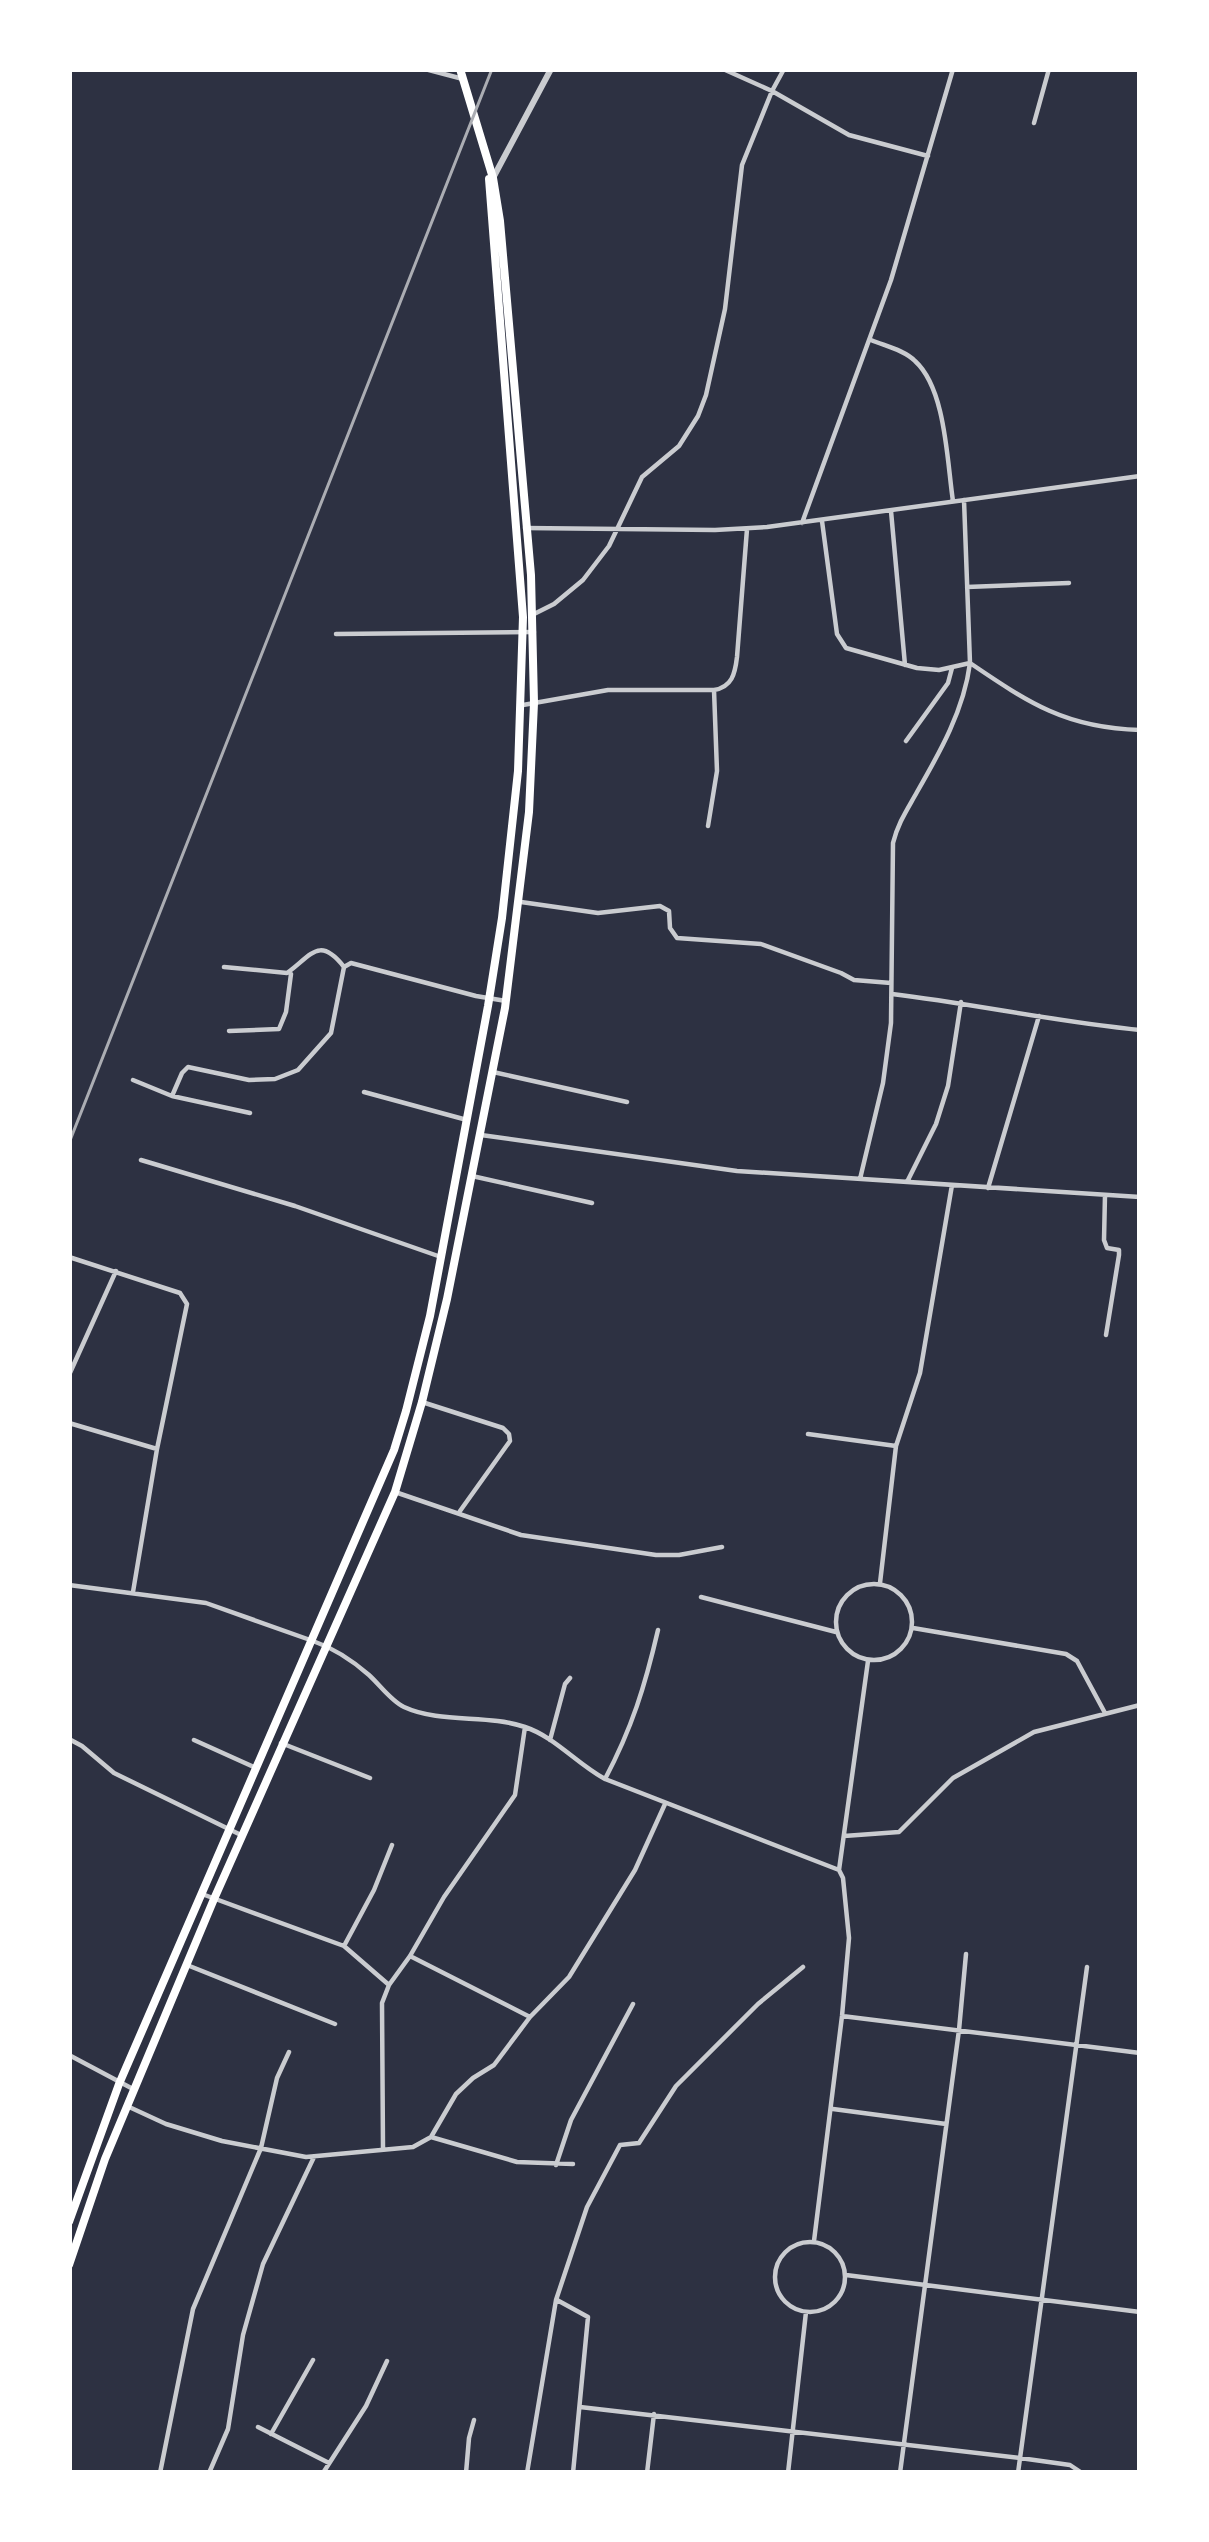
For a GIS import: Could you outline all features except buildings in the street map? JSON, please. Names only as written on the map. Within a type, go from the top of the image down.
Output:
[{"type":"main road","points":[[69,2222],[119,2084],[394,1450],[430,1316],[467,1120],[514,816],[521,706],[534,614],[502,302],[500,220],[462,74]]},
{"type":"main road","points":[[69,2265],[105,2159],[214,1899],[395,1492],[422,1402],[448,1299],[506,1001],[529,812],[535,703],[529,633],[523,616],[523,528]]},
{"type":"street","points":[[425,69],[462,74]]},
{"type":"street","points":[[491,180],[551,69]]},
{"type":"street","points":[[723,69],[849,135],[928,156]]},
{"type":"street","points":[[523,616],[554,604],[583,580],[620,527],[638,484],[680,446],[693,427],[706,395],[731,270],[742,165],[784,69]]},
{"type":"street","points":[[802,523],[871,340],[953,69]]},
{"type":"street","points":[[1034,123],[1049,69]]},
{"type":"street","points":[[871,340],[908,355],[924,371],[941,416],[953,501]]},
{"type":"street","points":[[523,528],[747,529],[1140,476]]},
{"type":"street","points":[[860,1179],[883,1084],[892,994],[891,862],[896,833],[967,686],[964,500]]},
{"type":"street","points":[[891,511],[905,664]]},
{"type":"street","points":[[821,520],[842,645],[929,670],[970,663],[1057,716],[1109,729],[1140,730]]},
{"type":"street","points":[[521,706],[608,690],[714,690],[730,683],[736,664],[747,529]]},
{"type":"street","points":[[967,586],[1069,583]]},
{"type":"street","points":[[336,634],[529,633]]},
{"type":"street","points":[[906,740],[948,683],[952,668]]},
{"type":"street","points":[[708,826],[717,771],[714,690]]},
{"type":"street","points":[[518,902],[598,913],[660,906],[669,911],[676,938],[761,944],[854,980],[891,983]]},
{"type":"street","points":[[224,967],[287,973],[320,949],[344,967]]},
{"type":"street","points":[[344,967],[351,964],[506,1001]]},
{"type":"street","points":[[172,1096],[188,1066],[249,1080],[275,1079],[298,1070],[331,1033],[344,967]]},
{"type":"street","points":[[229,1031],[279,1029],[292,970]]},
{"type":"street","points":[[892,994],[1140,1030]]},
{"type":"street","points":[[907,1182],[936,1124],[948,1086],[961,1002]]},
{"type":"street","points":[[988,1188],[1039,1016]]},
{"type":"street","points":[[493,1072],[627,1102]]},
{"type":"street","points":[[133,1080],[172,1096],[250,1113]]},
{"type":"street","points":[[364,1092],[467,1120]]},
{"type":"street","points":[[481,1135],[737,1171],[1140,1197]]},
{"type":"street","points":[[141,1160],[295,1206],[441,1257]]},
{"type":"street","points":[[472,1176],[592,1203]]},
{"type":"street","points":[[880,1583],[896,1446],[920,1373],[952,1185]]},
{"type":"street","points":[[1106,1195],[1104,1240],[1107,1248],[1119,1250],[1106,1335]]},
{"type":"street","points":[[69,1257],[180,1293],[187,1304],[133,1592]]},
{"type":"street","points":[[69,1376],[116,1271]]},
{"type":"street","points":[[422,1402],[509,1434],[510,1441],[459,1513]]},
{"type":"street","points":[[69,1423],[157,1448]]},
{"type":"street","points":[[808,1434],[896,1446]]},
{"type":"street","points":[[395,1492],[521,1535],[656,1556],[722,1547]]},
{"type":"street","points":[[880,1583],[905,1599],[913,1628],[897,1653],[868,1661],[843,1646],[836,1617],[851,1591],[880,1583]]},
{"type":"street","points":[[69,1585],[206,1603],[327,1646],[363,1670],[400,1705],[424,1713],[525,1726],[604,1779],[839,1870]]},
{"type":"street","points":[[701,1597],[836,1632]]},
{"type":"street","points":[[913,1628],[1066,1654],[1077,1661],[1106,1714]]},
{"type":"street","points":[[604,1779],[628,1735],[658,1630]]},
{"type":"street","points":[[814,2241],[849,1938],[839,1870],[868,1661]]},
{"type":"street","points":[[550,1740],[565,1684],[571,1678]]},
{"type":"street","points":[[844,1836],[899,1832],[952,1778],[1034,1732],[1140,1705]]},
{"type":"street","points":[[383,2149],[382,2003],[444,1897],[515,1795],[525,1726]]},
{"type":"street","points":[[69,1739],[114,1773],[241,1835]]},
{"type":"street","points":[[194,1740],[256,1768]]},
{"type":"street","points":[[281,1743],[370,1778]]},
{"type":"street","points":[[127,2106],[166,2124],[222,2140],[314,2157],[413,2147],[431,2137],[456,2094],[494,2065],[530,2017],[569,1977],[635,1870],[665,1804]]},
{"type":"street","points":[[344,1946],[392,1845]]},
{"type":"street","points":[[201,1894],[344,1946],[389,1984]]},
{"type":"street","points":[[900,2473],[966,1954]]},
{"type":"street","points":[[410,1956],[530,2017]]},
{"type":"street","points":[[187,1965],[335,2024]]},
{"type":"street","points":[[527,2473],[556,2300],[587,2207],[620,2145],[639,2143],[676,2086],[802,1966]]},
{"type":"street","points":[[1018,2473],[1088,1966]]},
{"type":"street","points":[[556,2165],[571,2120],[633,2004]]},
{"type":"street","points":[[842,2016],[1140,2054]]},
{"type":"street","points":[[160,2473],[194,2309],[262,2148],[277,2078],[289,2052]]},
{"type":"street","points":[[69,2055],[134,2089]]},
{"type":"street","points":[[830,2109],[946,2124]]},
{"type":"street","points":[[431,2137],[517,2162],[573,2164]]},
{"type":"street","points":[[209,2473],[228,2429],[243,2335],[263,2264],[314,2157]]},
{"type":"street","points":[[814,2241],[836,2252],[846,2275],[841,2295],[826,2309],[806,2312],[788,2306],[777,2291],[775,2272],[782,2255],[796,2244],[814,2241]]},
{"type":"street","points":[[846,2275],[1140,2312]]},
{"type":"street","points":[[556,2300],[588,2318],[573,2473]]},
{"type":"street","points":[[788,2473],[806,2312]]},
{"type":"street","points":[[271,2434],[313,2360]]},
{"type":"street","points":[[323,2473],[388,2361]]},
{"type":"street","points":[[580,2407],[1020,2458],[1070,2465],[1082,2473]]},
{"type":"street","points":[[646,2473],[654,2414]]},
{"type":"street","points":[[466,2473],[474,2420]]},
{"type":"street","points":[[258,2427],[329,2463]]},
{"type":"railway","points":[[69,1143],[492,69]]}]
